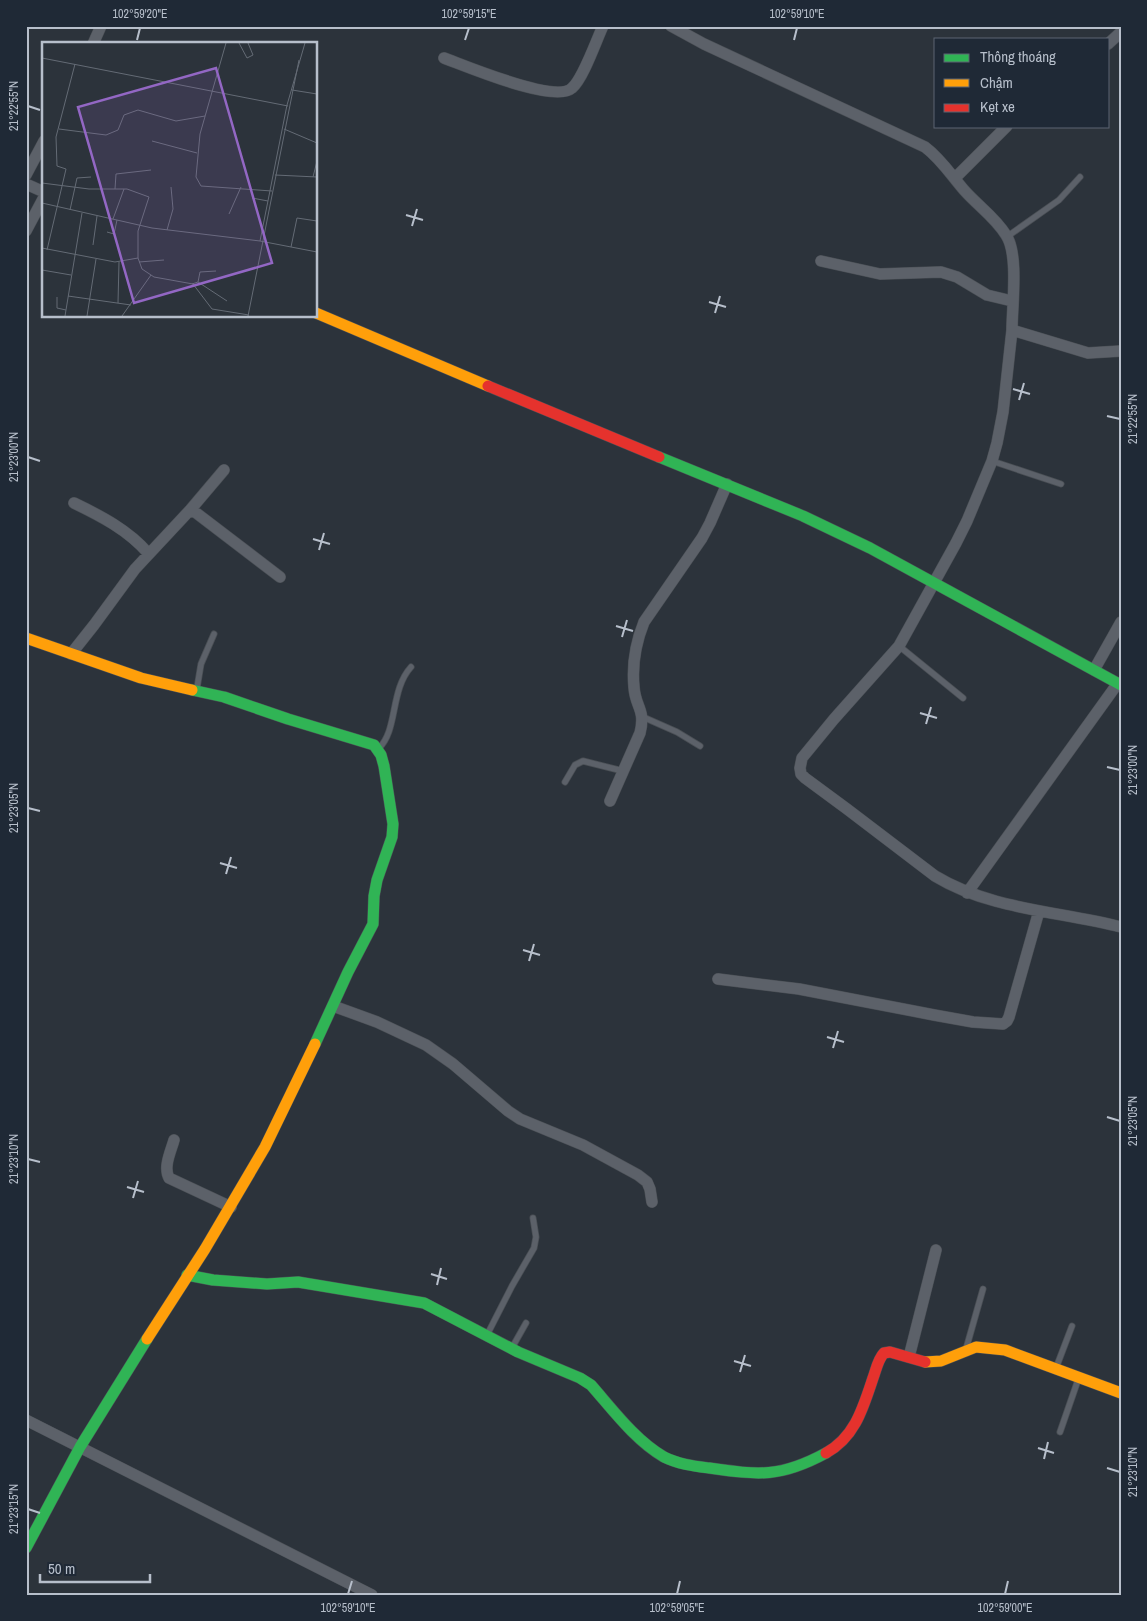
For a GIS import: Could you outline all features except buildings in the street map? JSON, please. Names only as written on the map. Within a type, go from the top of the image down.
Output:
[{"type":"street","points":[[94,42],[102,26]]},
{"type":"street","points":[[444,58],[534,89],[554,92],[568,91],[577,82],[603,26]]},
{"type":"street","points":[[671,26],[704,44],[925,147],[935,154],[964,190],[998,223],[1008,236],[1013,258],[1012,330],[1003,412],[992,461],[963,528],[899,646],[802,758],[801,774],[935,876],[967,893],[1039,911],[1089,919],[1121,927]]},
{"type":"street","points":[[1110,42],[1121,32]]},
{"type":"street","points":[[954,178],[1005,128]]},
{"type":"street","points":[[26,231],[42,151]]},
{"type":"street","points":[[821,261],[880,274],[941,272],[957,277],[987,295],[1012,301]]},
{"type":"street","points":[[318,315],[764,498],[842,533],[1119,684],[967,893]]},
{"type":"street","points":[[1012,330],[1088,353],[1121,351]]},
{"type":"street","points":[[71,654],[148,553],[191,509],[224,470]]},
{"type":"street","points":[[610,801],[640,733],[643,717],[634,689],[636,647],[640,632],[644,622],[702,538],[727,484]]},
{"type":"street","points":[[74,503],[113,524],[132,537],[148,553]]},
{"type":"street","points":[[191,509],[280,577]]},
{"type":"street","points":[[1094,670],[1121,622]]},
{"type":"street","points":[[26,638],[141,678],[224,696],[279,716],[367,742],[378,750],[384,766],[393,824],[392,837],[377,880],[374,896],[373,924],[287,1104],[231,1207],[80,1447],[26,1548]]},
{"type":"street","points":[[718,979],[799,989],[972,1022],[1003,1024],[1009,1017],[1039,911]]},
{"type":"street","points":[[333,1006],[377,1022],[426,1045],[453,1064],[520,1119],[583,1145],[647,1182],[652,1202]]},
{"type":"street","points":[[174,1140],[167,1166],[169,1178],[231,1207]]},
{"type":"street","points":[[909,1357],[936,1250]]},
{"type":"street","points":[[188,1275],[213,1280],[267,1284],[298,1282],[424,1303],[512,1348],[580,1378],[591,1385],[639,1435],[665,1457],[686,1465],[738,1473],[766,1474],[801,1464],[827,1453],[844,1440],[858,1419],[881,1356],[884,1353],[890,1352],[926,1362],[941,1362],[966,1350],[976,1347],[988,1347],[1005,1350],[1121,1393]]},
{"type":"street","points":[[26,1420],[372,1595]]},
{"type":"lane","points":[[1008,236],[1052,205],[1080,177]]},
{"type":"lane","points":[[992,461],[1061,484]]},
{"type":"lane","points":[[196,690],[201,664],[214,634]]},
{"type":"lane","points":[[899,646],[963,698]]},
{"type":"lane","points":[[378,750],[386,737],[401,681],[411,667]]},
{"type":"lane","points":[[643,717],[677,732],[700,746]]},
{"type":"lane","points":[[565,782],[575,764],[583,760],[623,771]]},
{"type":"lane","points":[[487,1335],[534,1248],[536,1237],[533,1218]]},
{"type":"lane","points":[[966,1350],[966,1344],[983,1289]]},
{"type":"lane","points":[[512,1348],[526,1324]]},
{"type":"lane","points":[[1056,1368],[1072,1326]]},
{"type":"lane","points":[[1060,1432],[1079,1377]]},
{"type":"traffic: fast","points":[[659,457],[803,516],[870,548],[1121,685]]},
{"type":"traffic: fast","points":[[192,690],[224,697],[374,745],[381,755],[393,824],[392,837],[377,880],[374,896],[373,924],[348,972],[315,1044]]},
{"type":"traffic: fast","points":[[187,1275],[213,1280],[267,1284],[298,1282],[424,1303],[518,1352],[580,1378],[591,1385],[643,1442],[664,1457],[680,1463],[756,1473],[782,1471],[826,1453]]},
{"type":"traffic: fast","points":[[26,1548],[80,1447],[147,1339]]},
{"type":"traffic: slow","points":[[318,314],[488,386]]},
{"type":"traffic: slow","points":[[26,638],[141,678],[192,690]]},
{"type":"traffic: slow","points":[[147,1339],[205,1249],[265,1147],[315,1044]]},
{"type":"traffic: slow","points":[[925,1362],[941,1361],[976,1347],[1005,1350],[1121,1393]]},
{"type":"traffic: jam","points":[[488,386],[659,457]]},
{"type":"traffic: jam","points":[[826,1453],[844,1439],[857,1421],[879,1361],[884,1353],[890,1352],[925,1362]]}]
